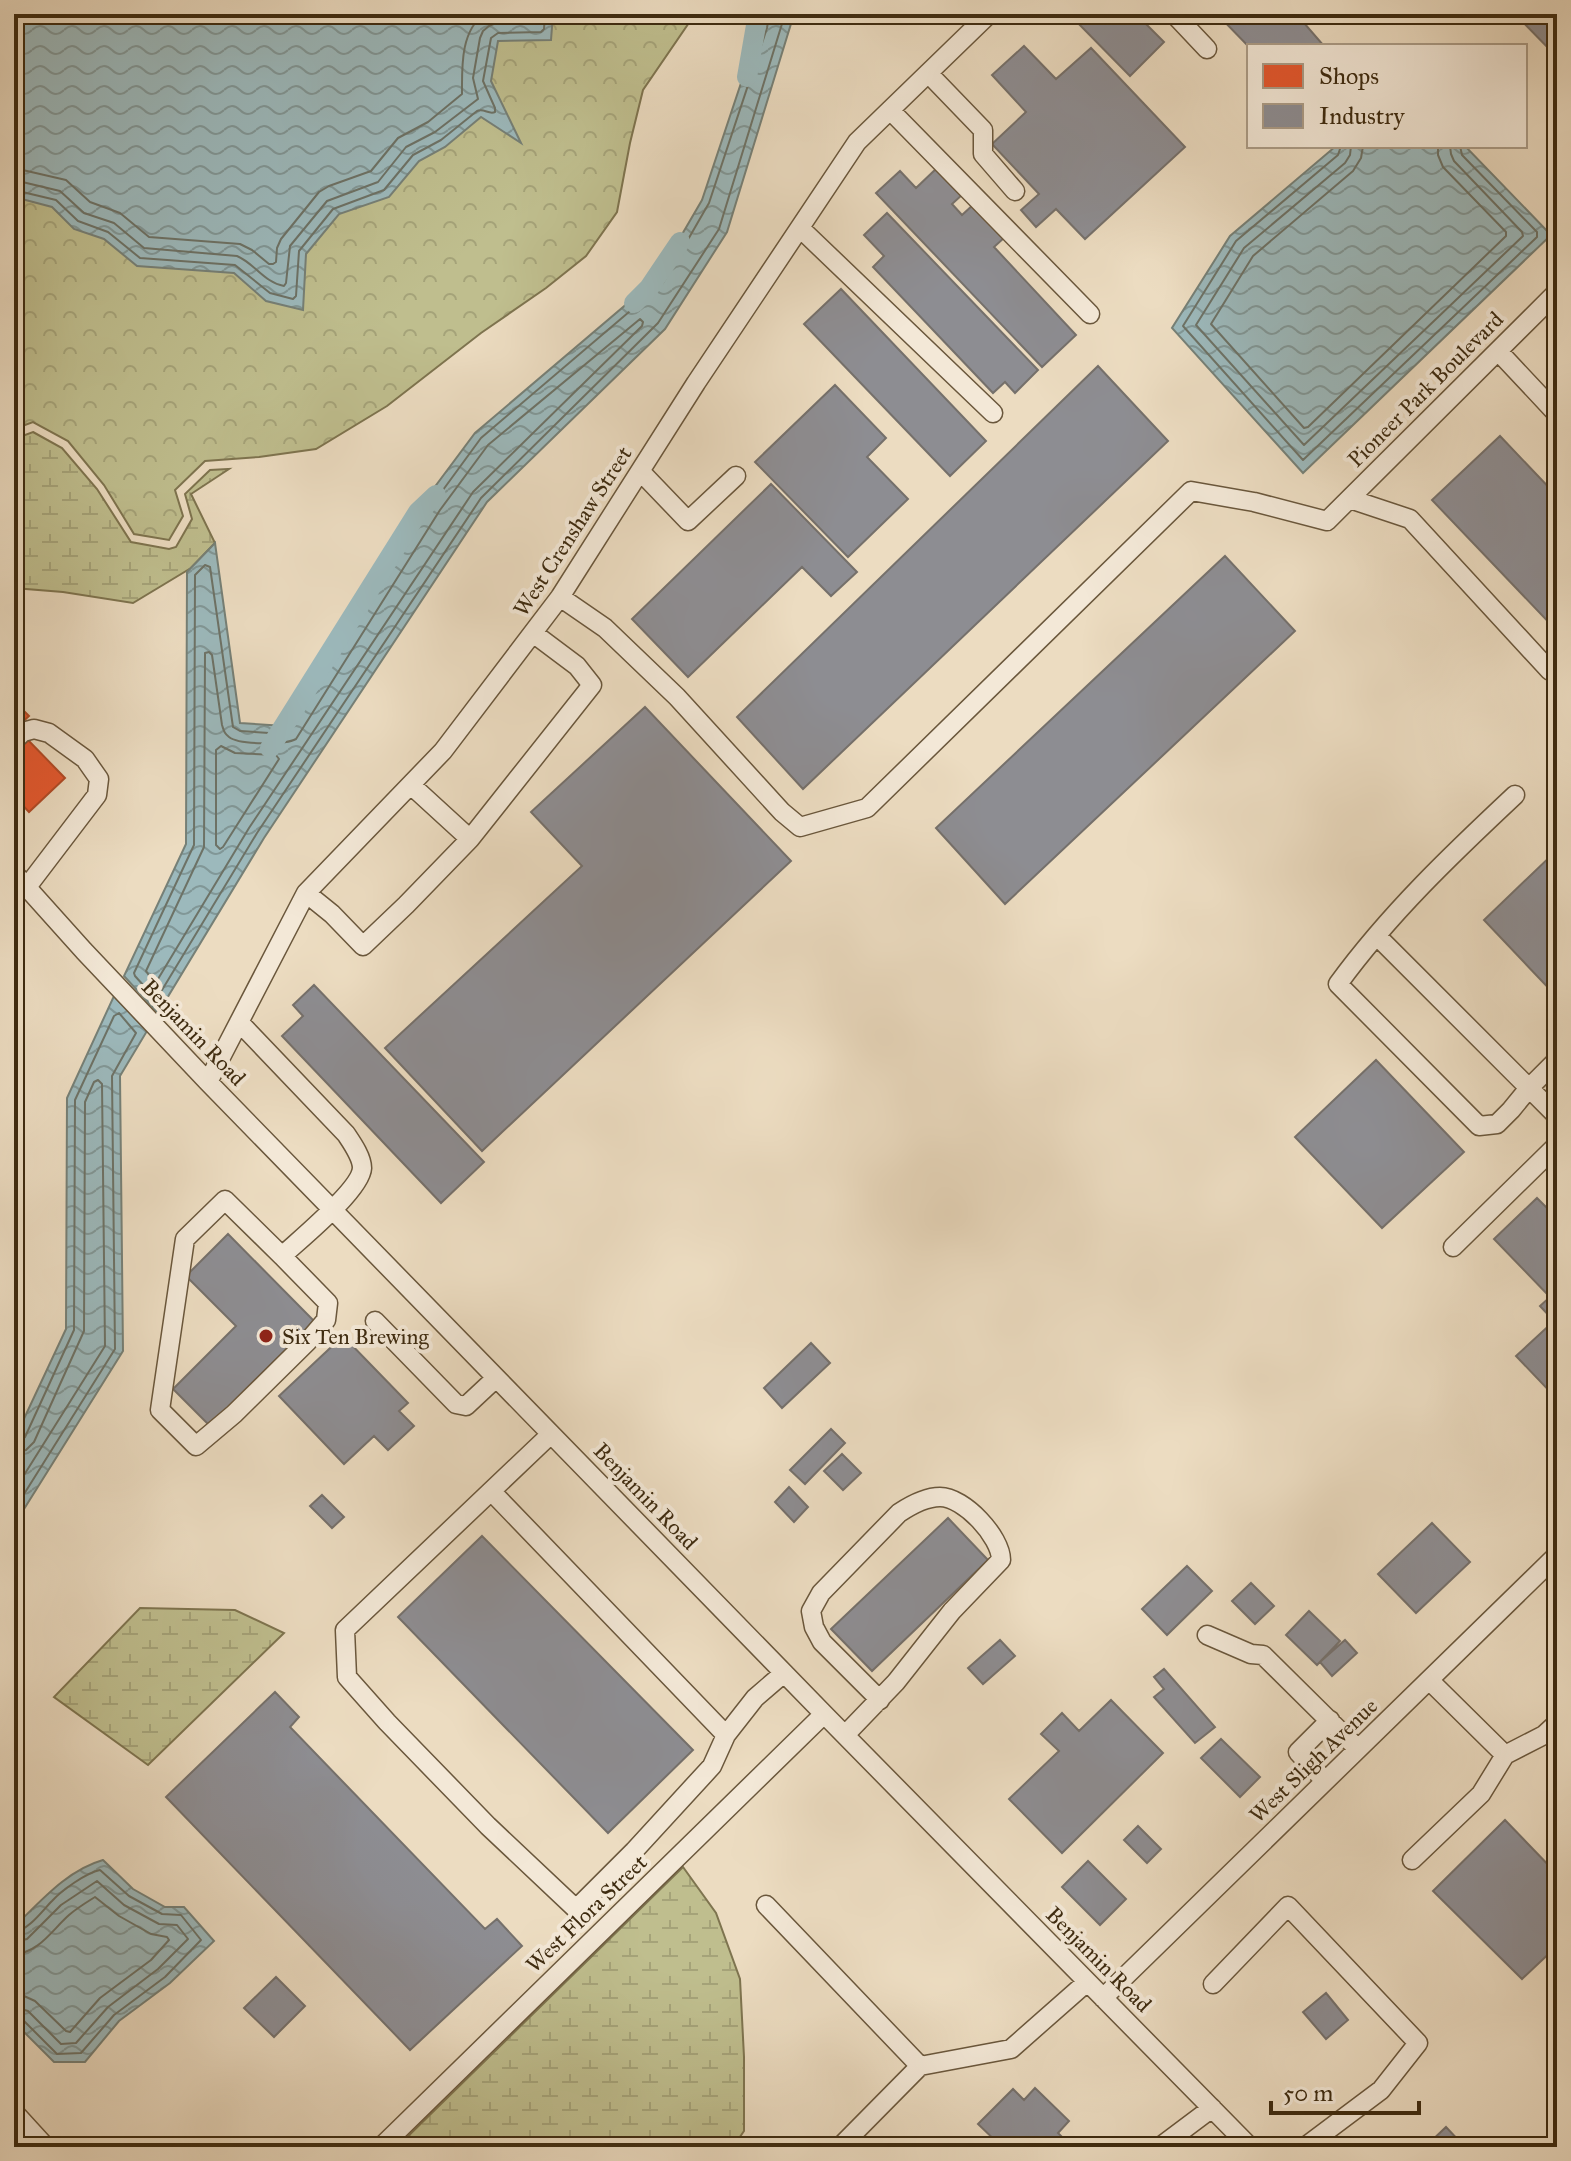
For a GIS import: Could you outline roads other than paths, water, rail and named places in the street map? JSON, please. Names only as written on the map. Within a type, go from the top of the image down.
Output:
[{"type":"street","name":"West Crenshaw Street","points":[[208,1082],[306,893],[443,751],[560,597],[857,142],[989,14]]},
{"type":"street","points":[[1174,14],[1207,49]]},
{"type":"street","points":[[928,73],[983,130],[983,154],[1015,191]]},
{"type":"street","points":[[890,110],[1090,314]]},
{"type":"street","points":[[800,228],[993,413]]},
{"type":"street","name":"Pioneer Park Boulevard","points":[[560,597],[605,628],[677,697],[782,812],[800,827],[867,808],[1191,491],[1254,502],[1327,521],[1557,292]]},
{"type":"street","points":[[1498,351],[1557,414]]},
{"type":"street","points":[[640,471],[688,521],[736,476]]},
{"type":"street","points":[[1350,499],[1410,519],[1550,671]]},
{"type":"street","points":[[306,893],[363,946],[470,839],[592,685],[577,666],[533,633]]},
{"type":"street","points":[[14,741],[23,732],[34,729],[49,733],[85,759],[99,779],[97,795],[27,887]]},
{"type":"street","points":[[411,785],[470,839]]},
{"type":"street","points":[[1515,795],[1406,901],[1338,984],[1479,1126],[1497,1124],[1557,1060]]},
{"type":"street","name":"Benjamin Road","points":[[14,873],[208,1082],[1250,2147]]},
{"type":"street","points":[[1377,936],[1557,1116]]},
{"type":"street","points":[[239,1022],[346,1134],[362,1167],[358,1182],[333,1210],[282,1256]]},
{"type":"street","points":[[1453,1247],[1557,1145]]},
{"type":"street","points":[[225,1200],[282,1256],[328,1303],[326,1320],[234,1414],[196,1446],[160,1410],[185,1239],[225,1200]]},
{"type":"street","points":[[375,1321],[456,1404],[466,1406],[496,1378]]},
{"type":"street","points":[[551,1434],[345,1630],[347,1677],[488,1826],[576,1909],[712,1766],[726,1735],[755,1698],[784,1673]]},
{"type":"street","points":[[492,1492],[726,1735]]},
{"type":"street","points":[[845,1735],[880,1700],[952,1611],[1001,1560],[997,1541],[980,1520],[951,1498],[936,1497],[914,1503],[899,1513],[821,1593],[811,1611],[814,1627],[822,1642],[880,1700]]},
{"type":"street","name":"West Sligh Avenue","points":[[1103,1998],[1554,1562]]},
{"type":"street","points":[[1207,1635],[1251,1654],[1263,1655],[1358,1749]]},
{"type":"street","points":[[1429,1680],[1505,1755]]},
{"type":"street","name":"West Flora Street","points":[[381,2147],[824,1714]]},
{"type":"street","points":[[1325,1781],[1298,1752],[1330,1720]]},
{"type":"street","points":[[1412,1860],[1481,1794],[1505,1755],[1544,1735],[1557,1723]]},
{"type":"street","points":[[766,1905],[920,2066]]},
{"type":"street","points":[[1213,1984],[1288,1906],[1418,2043],[1381,2090],[1305,2147]]},
{"type":"street","points":[[840,2147],[920,2066],[1011,2049],[1087,1982]]},
{"type":"street","points":[[1160,2147],[1212,2108]]},
{"type":"street","points":[[14,2112],[46,2147]]},
{"type":"water","points":[[14,14],[553,14],[551,40],[498,41],[491,81],[521,143],[481,117],[445,147],[419,161],[389,197],[339,214],[306,254],[303,310],[266,301],[234,273],[137,266],[104,239],[74,229],[52,207],[14,197]]},
{"type":"water","points":[[762,14],[794,14],[727,232],[665,329],[487,502],[264,838],[158,1013],[124,976],[186,844],[187,572],[215,543],[240,723],[285,726],[425,500],[475,433],[656,279],[702,200]]},
{"type":"water","points":[[1334,148],[1467,148],[1551,235],[1303,473],[1172,328],[1230,236]]},
{"type":"water","points":[[114,996],[147,1031],[120,1076],[123,1351],[14,1525],[14,1440],[66,1329],[67,1098]]},
{"type":"water","points":[[103,1860],[133,1889],[165,1907],[184,1907],[214,1941],[170,1983],[119,2021],[85,2062],[54,2062],[14,2022],[14,1927],[66,1879]]},
{"type":"waterway","points":[[747,77],[758,14]]},
{"type":"waterway","points":[[634,303],[649,288],[680,242]]},
{"type":"waterway","points":[[270,748],[418,512],[436,495]]},
{"type":"place","name":"Six Ten Brewing","points":[[266,1336]]}]
